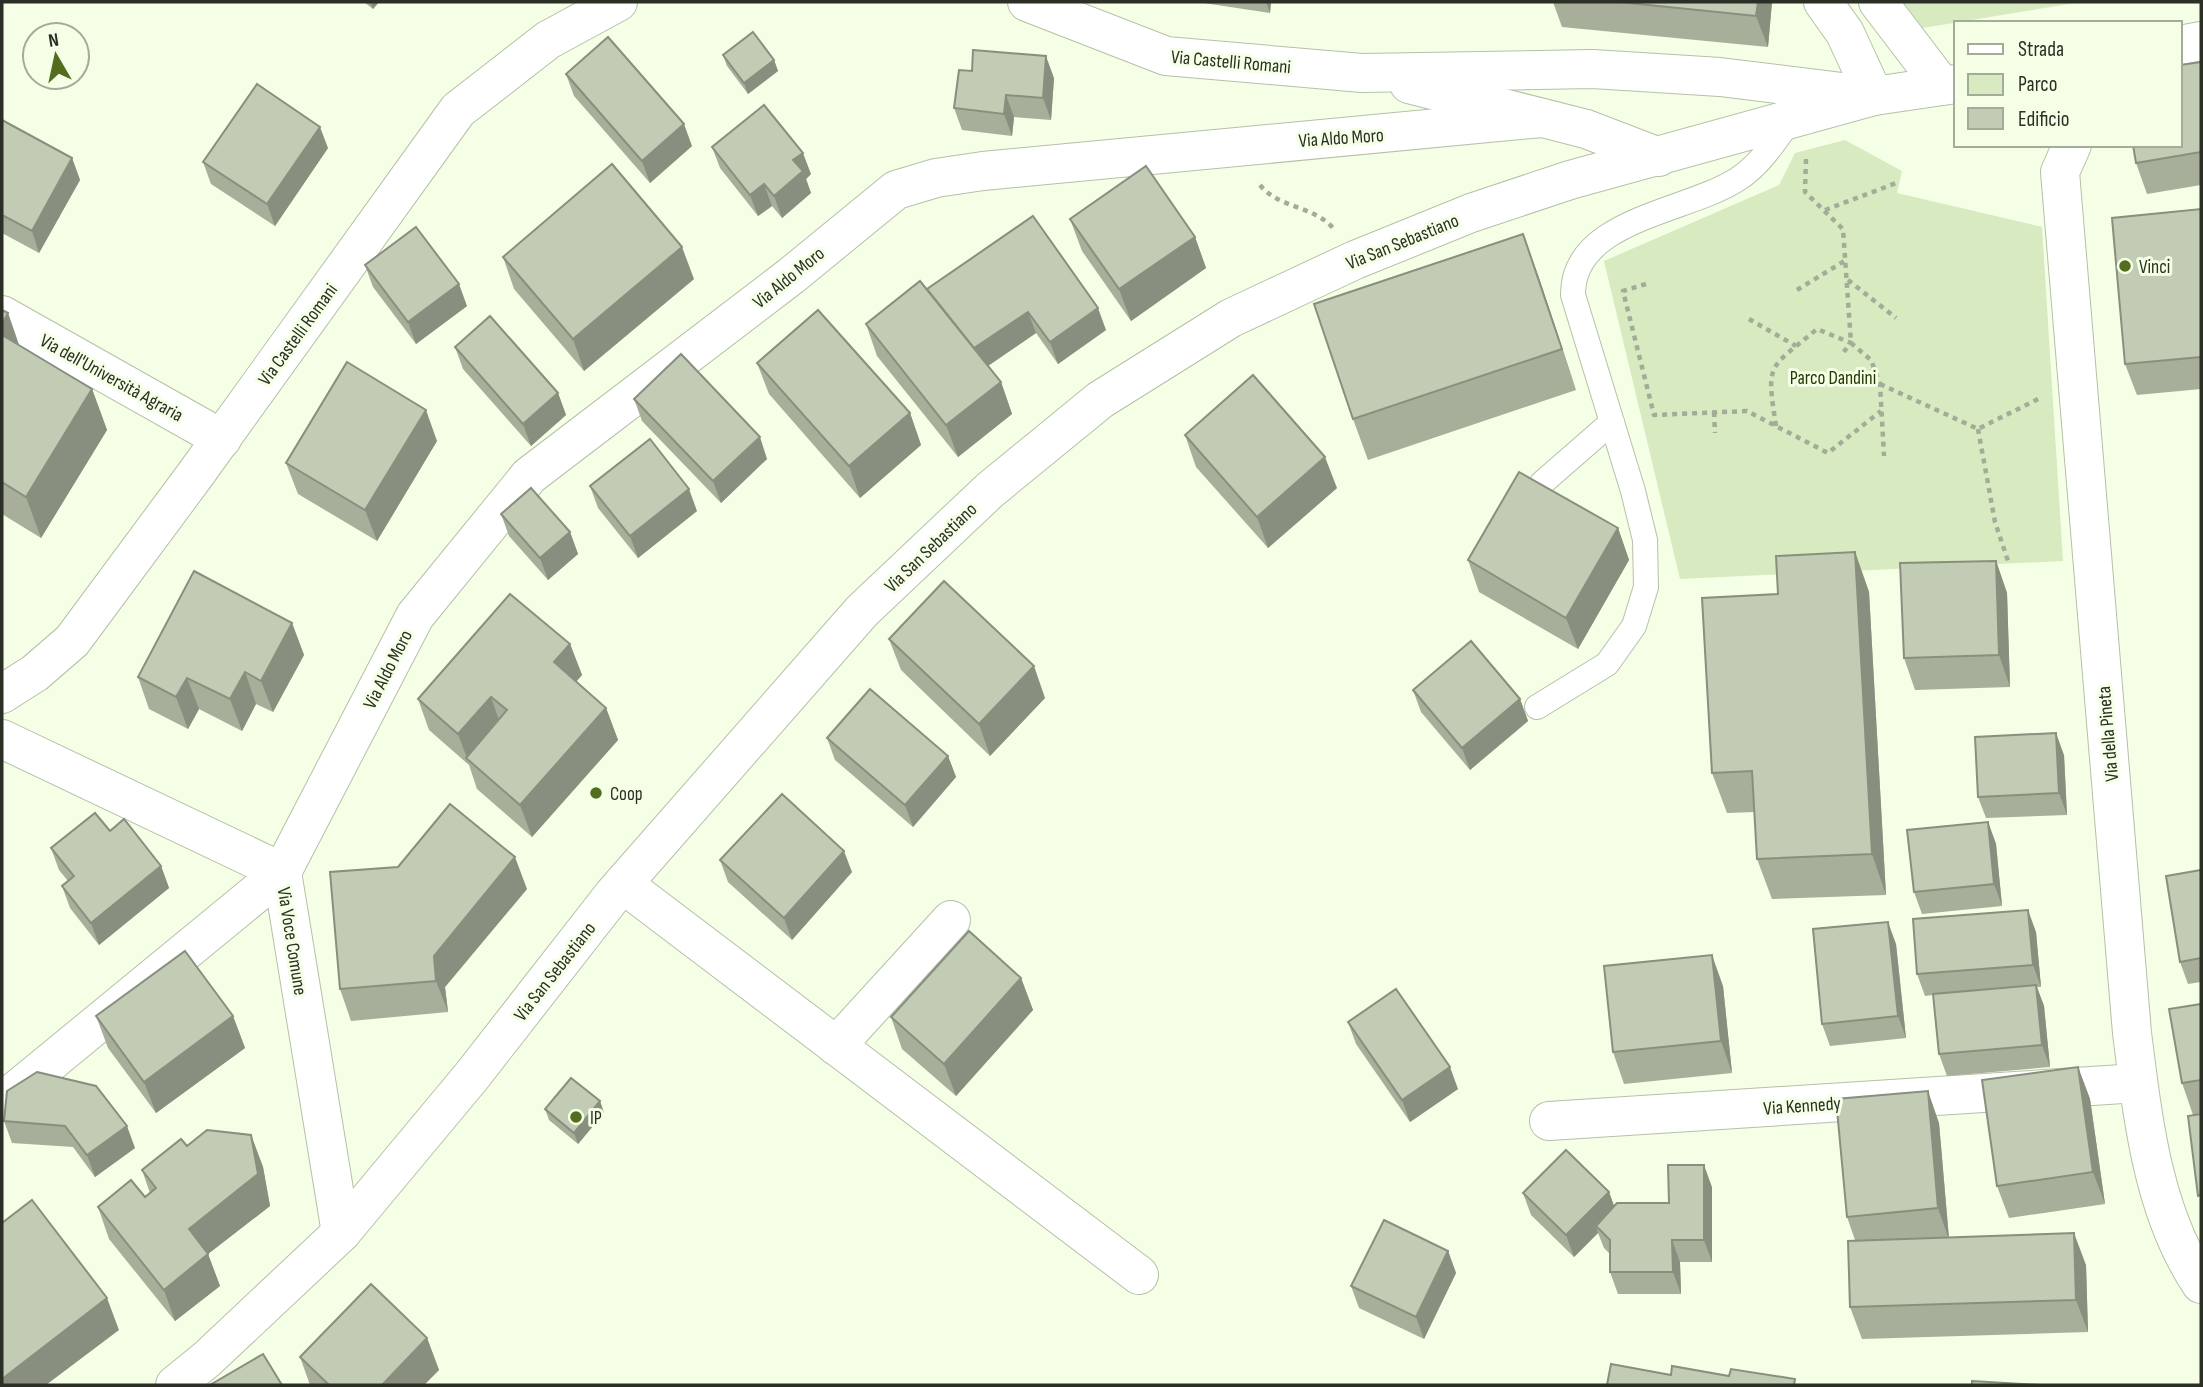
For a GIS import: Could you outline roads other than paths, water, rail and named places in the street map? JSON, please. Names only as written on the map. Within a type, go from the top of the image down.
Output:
[{"type":"street","name":"Via Castelli Romani","points":[[2,694],[35,673],[72,641],[222,439],[458,110],[548,40],[618,2]]},
{"type":"street","name":"Via Castelli Romani","points":[[1027,2],[1166,57],[1362,73]]},
{"type":"street","points":[[1823,2],[1845,33],[1874,96]]},
{"type":"street","points":[[1878,2],[1952,87]]},
{"type":"street","points":[[2182,45],[2201,41]]},
{"type":"street","points":[[1362,73],[1593,69],[1720,77],[1874,96]]},
{"type":"street","points":[[1362,73],[1547,117],[1659,157]]},
{"type":"street","name":"Via San Sebastiano","points":[[175,1385],[207,1359],[341,1233],[471,1077],[623,884],[862,611],[990,490],[1100,400],[1231,318],[1355,260],[1471,213],[1570,180],[1659,157],[1799,135],[1874,96],[1952,87]]},
{"type":"street","points":[[1547,117],[1558,138],[1570,180]]},
{"type":"street","name":"Via Aldo Moro","points":[[282,872],[415,616],[529,476],[792,276],[896,190],[936,178],[983,171],[1547,117]]},
{"type":"street","name":"Via della Pineta","points":[[2056,154],[2078,379],[2126,976],[2138,1083],[2148,1144],[2168,1214],[2179,1245],[2201,1284]]},
{"type":"street","name":"Via dell'Università Agraria","points":[[2,315],[222,439]]},
{"type":"street","name":"Via Voce Comune","points":[[2,739],[282,872],[341,1233]]},
{"type":"street","points":[[2,1101],[282,872]]},
{"type":"street","points":[[623,884],[1139,1275]]},
{"type":"street","points":[[836,1046],[951,920]]},
{"type":"street","name":"Via Kennedy","points":[[1549,1121],[2138,1083]]},
{"type":"lane","points":[[1537,706],[1607,664],[1621,648],[1641,611],[1646,587],[1645,540],[1573,295],[1577,267],[1587,254],[1619,230],[1706,195],[1739,178],[1760,160],[1799,135]]},
{"type":"lane","points":[[1542,483],[1612,422]]},
{"type":"place","name":"Vinci","points":[[2125,266]]},
{"type":"place","name":"Coop","points":[[596,793]]},
{"type":"place","name":"IP","points":[[576,1117]]},
{"type":"park label","name":"Parco Dandini","points":[[1833,377]]}]
